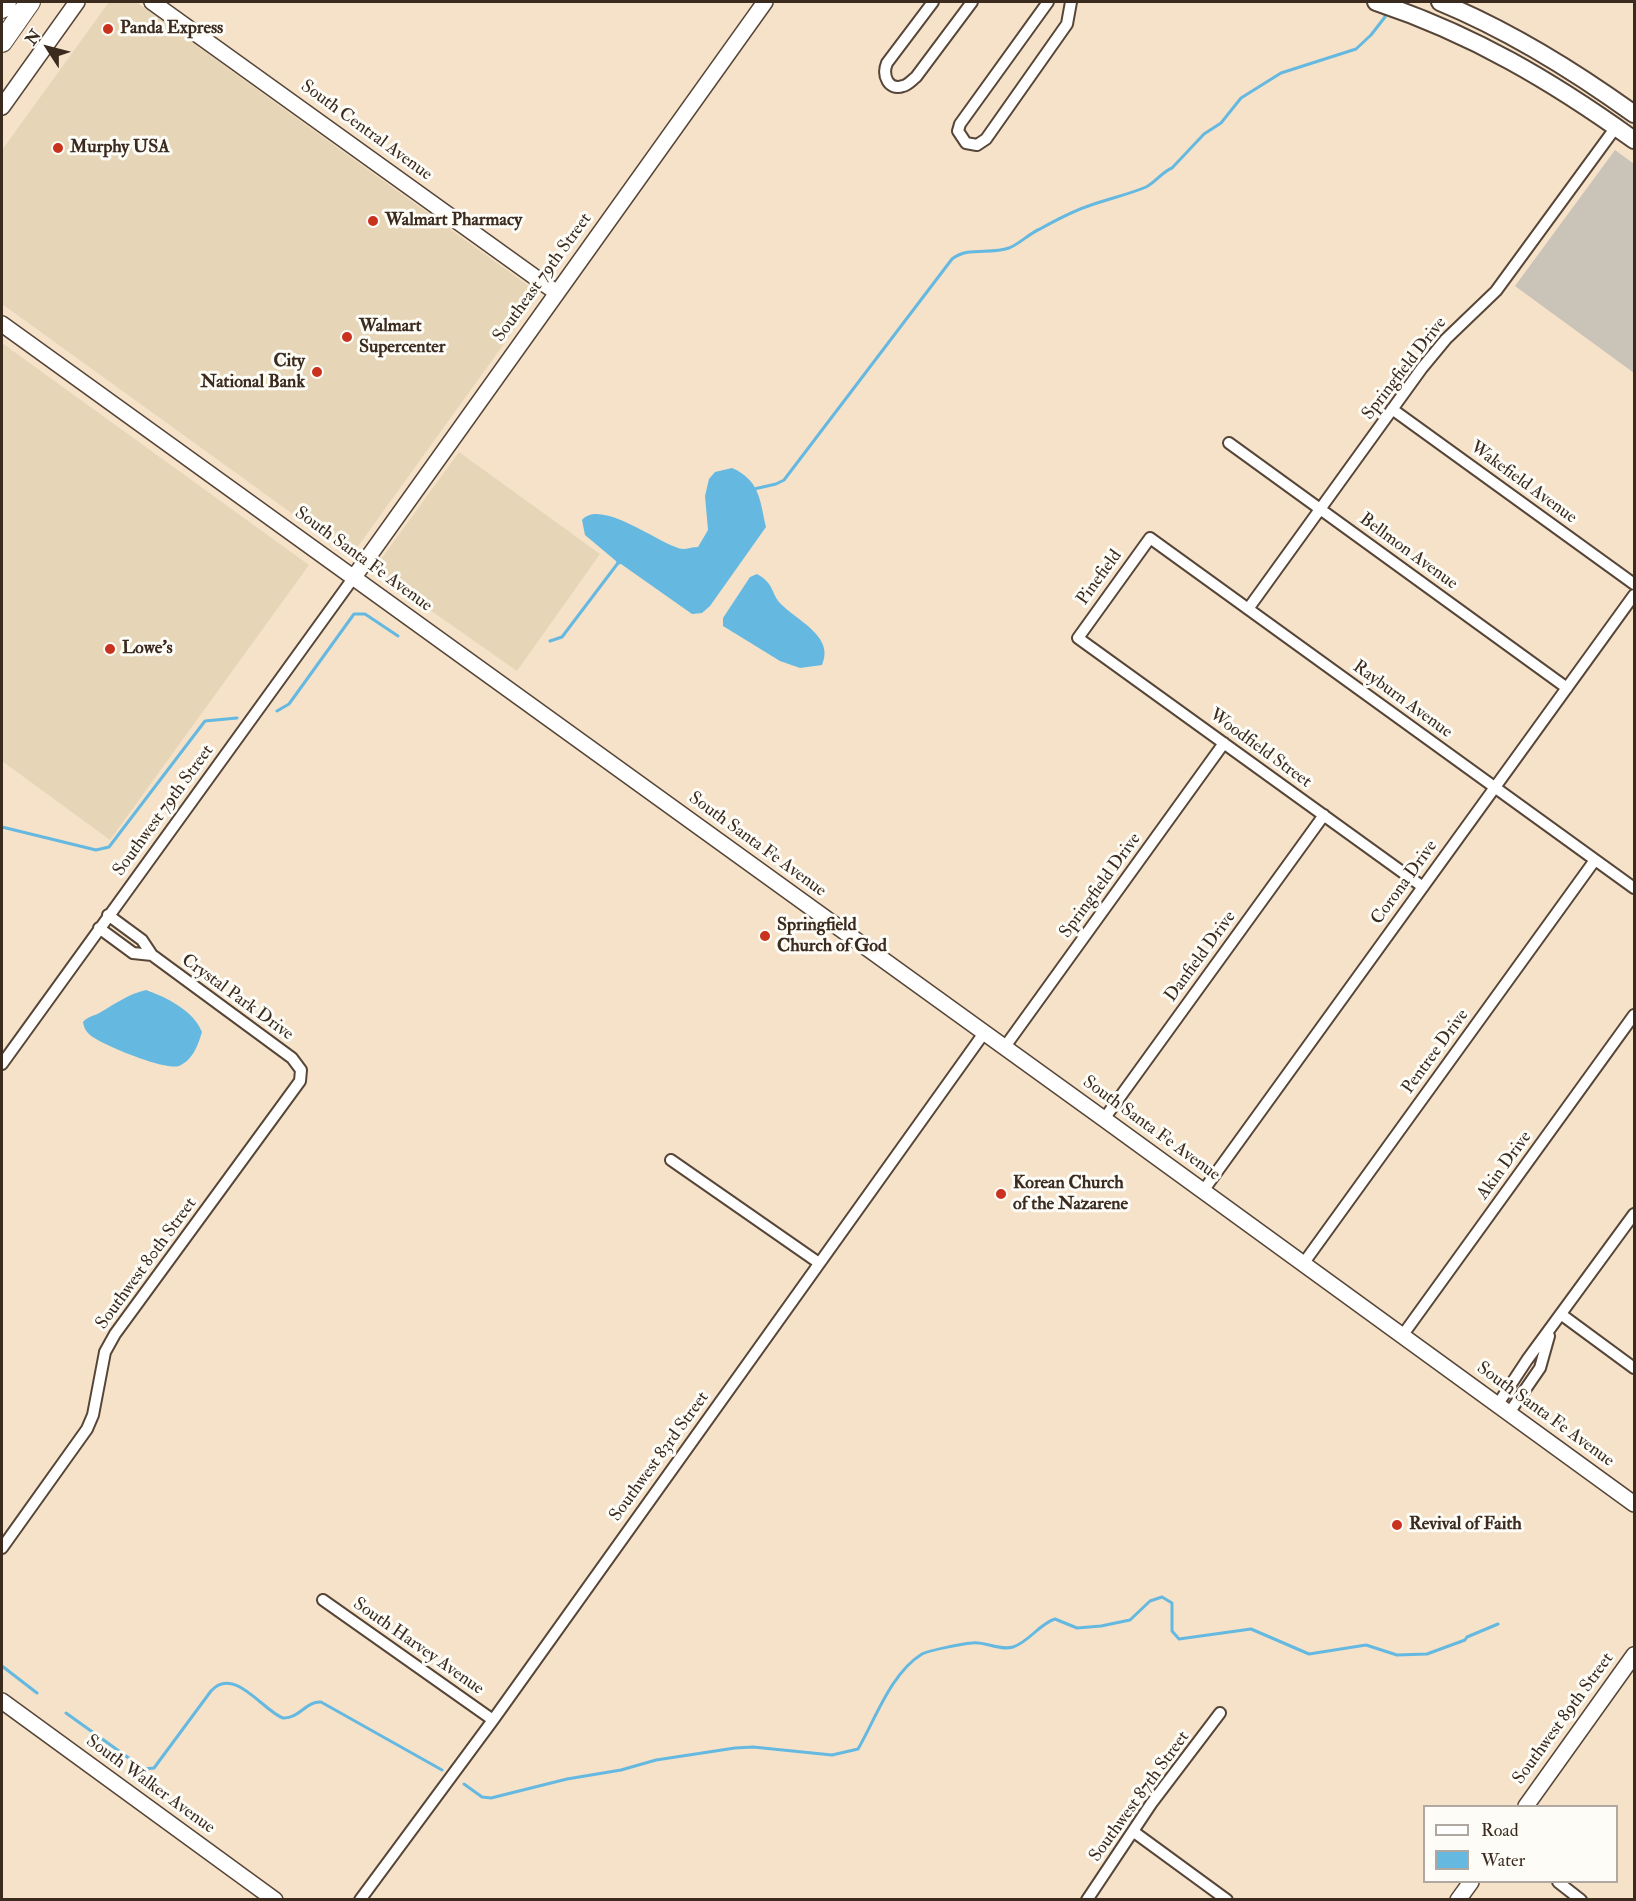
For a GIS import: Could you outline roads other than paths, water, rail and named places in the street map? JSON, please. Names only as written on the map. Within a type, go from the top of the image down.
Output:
[{"type":"highway","points":[[2,8],[6,2]]},
{"type":"highway","points":[[2,42],[30,2]]},
{"type":"main road","points":[[2,107],[77,2]]},
{"type":"main road","name":"South Central Avenue","points":[[152,2],[556,293]]},
{"type":"main road","name":"Southeast 79th Street","points":[[354,577],[765,2]]},
{"type":"main road","points":[[1376,2],[1432,22],[1491,49],[1565,92],[1635,140]]},
{"type":"main road","points":[[1440,2],[1472,15],[1540,50],[1635,114],[1616,127]]},
{"type":"main road","name":"South Santa Fe Avenue","points":[[2,324],[1635,1504]]},
{"type":"main road","name":"Southwest 89th Street","points":[[1527,1805],[1635,1655]]},
{"type":"main road","name":"South Walker Avenue","points":[[2,1701],[275,1899]]},
{"type":"main road","points":[[1458,1899],[1470,1883]]},
{"type":"street","points":[[933,2],[887,63],[885,78],[898,87],[905,86],[916,77],[972,2]]},
{"type":"street","points":[[1048,2],[960,124],[957,131],[966,143],[977,145],[986,139],[1067,24],[1071,2]]},
{"type":"street","name":"Springfield Drive","points":[[1248,609],[1392,409],[1446,339],[1484,304],[1506,278],[1616,127]]},
{"type":"street","name":"Wakefield Avenue","points":[[1392,409],[1635,584]]},
{"type":"street","name":"Bellmon Avenue","points":[[1229,443],[1567,688]]},
{"type":"street","name":"Rayburn Avenue","points":[[1150,538],[1635,888]]},
{"type":"street","name":"Pinefield","points":[[1078,638],[1150,538]]},
{"type":"street","name":"Southwest 79th Street","points":[[2,1064],[354,577]]},
{"type":"street","name":"Corona Drive","points":[[1203,1191],[1635,595]]},
{"type":"street","name":"Woodfield Street","points":[[1078,638],[1423,887]]},
{"type":"street","name":"Springfield Drive","points":[[1004,1048],[1224,743]]},
{"type":"street","name":"Danfield Drive","points":[[1104,1119],[1324,815]]},
{"type":"street","name":"Pentree Drive","points":[[1303,1264],[1595,860]]},
{"type":"street","name":"Crystal Park Drive","points":[[108,915],[142,940],[152,955],[292,1058],[301,1070]]},
{"type":"street","name":"Crystal Park Drive","points":[[99,928],[133,952],[152,955]]},
{"type":"street","name":"Akin Drive","points":[[1402,1336],[1635,1015]]},
{"type":"street","name":"Southwest 83rd Street","points":[[360,1899],[493,1720],[984,1032]]},
{"type":"street","name":"Southwest 80th Street","points":[[2,1548],[87,1429],[93,1415],[105,1352],[115,1335],[300,1081],[301,1070]]},
{"type":"street","points":[[671,1160],[819,1263]]},
{"type":"street","points":[[1504,1408],[1540,1368],[1551,1330],[1635,1215]]},
{"type":"street","points":[[1562,1315],[1635,1368]]},
{"type":"street","name":"South Harvey Avenue","points":[[323,1600],[493,1720]]},
{"type":"street","name":"Southwest 87th Street","points":[[1087,1899],[1134,1832],[1150,1804],[1220,1713]]},
{"type":"street","points":[[1134,1832],[1227,1899]]},
{"type":"street","points":[[1561,1883],[1581,1899]]},
{"type":"water","points":[[732,468],[753,485],[760,500],[766,527],[710,606],[702,613],[692,614],[621,564],[617,565],[616,561],[585,535],[582,520],[591,515],[603,515],[632,525],[674,546],[683,549],[698,547],[708,530],[705,496],[709,479],[715,472]]},
{"type":"water","points":[[757,574],[769,584],[780,603],[819,637],[825,655],[822,665],[800,668],[780,661],[723,626],[723,618],[750,577]]},
{"type":"water","points":[[146,990],[186,1011],[202,1032],[191,1056],[179,1066],[161,1065],[133,1056],[105,1044],[89,1034],[85,1028],[83,1022],[87,1018],[128,996]]},
{"type":"waterway","points":[[754,489],[784,480],[952,259],[965,253],[1009,248],[1073,212],[1146,187],[1172,168],[1204,134],[1221,123],[1241,98],[1281,73],[1356,49],[1385,17],[1384,10]]},
{"type":"waterway","points":[[550,641],[562,637],[618,563]]},
{"type":"waterway","points":[[277,711],[289,704],[354,614],[365,614],[398,636]]},
{"type":"waterway","points":[[2,827],[96,850],[109,847],[205,721],[237,718]]},
{"type":"waterway","points":[[464,1784],[482,1797],[491,1798],[567,1779],[621,1770],[656,1760],[735,1748],[753,1747],[832,1755],[858,1749],[901,1672],[922,1654],[972,1643],[1003,1648],[1013,1647],[1055,1619],[1077,1628],[1130,1620],[1150,1601],[1162,1597],[1172,1603],[1172,1631],[1179,1639],[1251,1629],[1309,1654],[1366,1645],[1397,1655],[1427,1654],[1465,1640],[1467,1637],[1498,1624]]},
{"type":"waterway","points":[[2,1666],[37,1693]]},
{"type":"waterway","points":[[66,1713],[144,1769],[154,1768],[211,1691],[220,1684],[229,1683],[239,1686],[283,1718],[294,1716],[311,1704],[321,1702],[442,1770]]},
{"type":"place","name":"Panda Express","points":[[108,29]]},
{"type":"place","name":"Murphy USA","points":[[58,148]]},
{"type":"place","name":"Walmart Pharmacy","points":[[373,221]]},
{"type":"place","name":"Walmart Supercenter","points":[[347,337]]},
{"type":"place","name":"City National Bank","points":[[317,372]]},
{"type":"place","name":"Lowe's","points":[[110,649]]},
{"type":"place","name":"Springfield Church of God","points":[[765,936]]},
{"type":"place","name":"Korean Church of the Nazarene","points":[[1001,1194]]},
{"type":"place","name":"Revival of Faith","points":[[1397,1525]]}]
